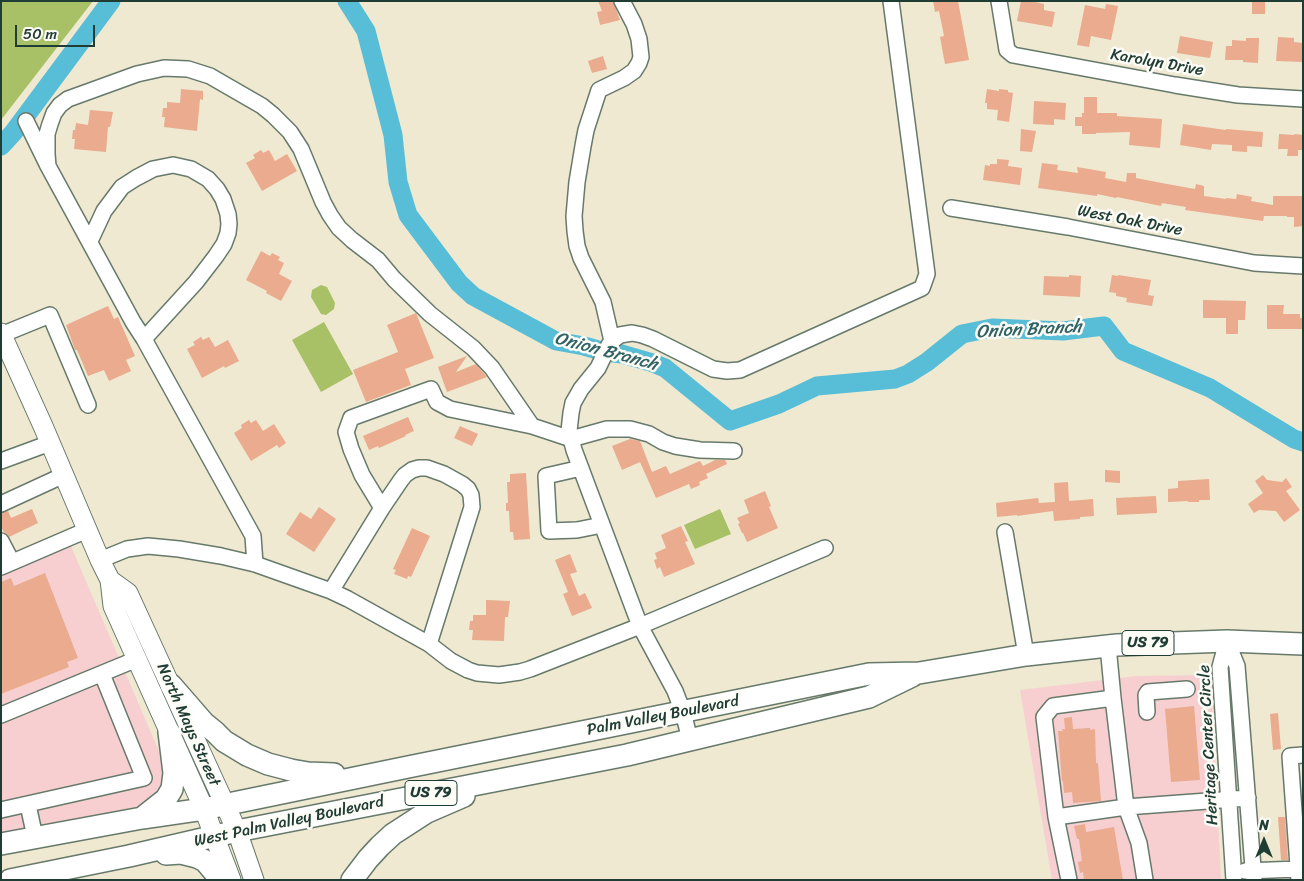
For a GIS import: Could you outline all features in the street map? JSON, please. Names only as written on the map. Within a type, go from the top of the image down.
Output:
[{"type":"highway","name":"Palm Valley Boulevard","points":[[408,767],[869,674],[918,673],[1026,655],[1108,646],[1227,641],[1303,644]]},
{"type":"highway","name":"Palm Valley Boulevard","points":[[627,756],[869,696],[918,673]]},
{"type":"highway","points":[[170,685],[204,722],[224,740],[246,755],[268,764],[291,770],[320,774],[408,767]]},
{"type":"highway","points":[[142,818],[166,799],[172,789],[174,773],[170,732]]},
{"type":"highway","name":"West Palm Valley Boulevard","points":[[10,880],[129,856],[214,836],[627,756]]},
{"type":"highway","name":"West Palm Valley Boulevard","points":[[1,844],[214,807],[408,767]]},
{"type":"highway","points":[[352,880],[380,846],[393,834],[427,812],[460,798],[534,773]]},
{"type":"highway","points":[[129,856],[181,853],[190,855],[205,861],[221,880]]},
{"type":"main road","name":"North Mays Street","points":[[2,334],[110,580],[113,606],[170,732],[214,807],[236,832],[254,880]]},
{"type":"main road","name":"North Mays Street","points":[[110,580],[128,593],[170,685],[214,807],[214,836],[231,880]]},
{"type":"street","points":[[612,341],[603,302],[577,246],[574,216],[577,182],[586,130],[599,90],[618,82],[634,71],[641,57],[639,39],[634,24],[622,1]]},
{"type":"street","points":[[690,740],[683,712],[675,691],[640,626],[580,468],[570,439],[569,424],[573,403],[581,388],[598,368],[612,341],[620,336],[632,333],[653,338],[713,369],[727,372],[740,370],[922,288],[927,274],[891,1]]},
{"type":"street","name":"Karolyn Drive","points":[[999,1],[1007,50],[1013,55],[1238,95],[1303,100]]},
{"type":"street","points":[[48,166],[47,134],[54,113],[68,99],[137,74],[164,68],[188,69],[210,76],[262,106],[290,132],[301,149],[322,202],[340,228],[378,260],[394,279],[430,314],[473,348],[492,368],[532,426]]},
{"type":"street","points":[[26,121],[48,166],[133,322],[253,536],[256,564]]},
{"type":"street","points":[[90,241],[98,221],[122,187],[153,169],[173,165],[191,169],[208,179],[223,199],[229,224],[224,244],[196,282],[144,339]]},
{"type":"street","name":"West Oak Drive","points":[[951,208],[1068,227],[1254,263],[1303,266]]},
{"type":"street","points":[[2,334],[50,315],[88,405]]},
{"type":"street","points":[[382,508],[362,475],[351,449],[346,432],[351,418],[431,389],[437,402],[450,409],[532,426],[570,439],[607,430],[630,429],[649,434],[675,446],[700,450],[734,451]]},
{"type":"street","points":[[1,461],[50,443]]},
{"type":"street","points":[[331,591],[400,480],[412,470],[419,468],[426,468],[444,474],[468,489],[471,495],[472,508],[429,644]]},
{"type":"street","points":[[580,468],[546,476],[549,531],[576,530],[602,525]]},
{"type":"street","points":[[1,504],[64,475]]},
{"type":"street","points":[[1,541],[7,564],[87,530]]},
{"type":"street","points":[[1004,532],[1026,655]]},
{"type":"street","points":[[100,560],[127,549],[153,546],[213,554],[256,564],[331,591],[429,644],[451,661],[468,670],[477,673],[508,675],[530,669],[640,626],[825,548]]},
{"type":"street","name":"Heritage Center Circle","points":[[1227,641],[1237,666],[1254,875]]},
{"type":"street","name":"Heritage Center Circle","points":[[1227,641],[1220,667],[1234,875]]},
{"type":"street","points":[[1108,646],[1126,806],[1139,843],[1145,880]]},
{"type":"street","points":[[1,715],[137,659]]},
{"type":"street","points":[[1,810],[144,778],[102,674]]},
{"type":"street","points":[[1147,712],[1146,695],[1148,692],[1187,689]]},
{"type":"street","points":[[1069,880],[1056,816],[1044,717],[1053,706],[1113,698]]},
{"type":"street","points":[[1234,875],[1298,874],[1290,756],[1303,755]]},
{"type":"street","points":[[1056,816],[1126,806],[1248,798]]},
{"type":"street","points":[[28,805],[35,837]]},
{"type":"shaded area","points":[[70,544],[165,765],[168,785],[141,806],[1,834],[1,574]]},
{"type":"shaded area","points":[[1211,675],[1221,880],[1052,880],[1020,690],[1136,676]]},
{"type":"green space","points":[[1,1],[93,1],[1,120]]},
{"type":"green space","points":[[321,285],[327,287],[335,303],[334,309],[326,315],[321,314],[311,297],[312,290]]},
{"type":"green space","points":[[324,322],[353,374],[321,392],[292,340]]},
{"type":"green space","points":[[720,509],[731,534],[695,549],[684,525]]},
{"type":"building","points":[[598,1],[613,1],[620,20],[600,25],[597,12],[602,11]]},
{"type":"building","points":[[933,1],[958,1],[969,60],[945,64],[940,37],[944,36],[939,11],[935,12]]},
{"type":"building","points":[[1021,1],[1035,1],[1044,4],[1044,10],[1055,12],[1052,27],[1017,21]]},
{"type":"building","points":[[1252,1],[1265,1],[1265,14],[1252,14]]},
{"type":"building","points":[[1106,4],[1118,6],[1111,40],[1091,36],[1089,47],[1077,45],[1085,5],[1105,9]]},
{"type":"building","points":[[1180,36],[1213,42],[1210,58],[1177,53]]},
{"type":"building","points":[[1278,37],[1294,38],[1294,42],[1303,43],[1303,62],[1276,61]]},
{"type":"building","points":[[1246,38],[1259,38],[1258,63],[1243,62],[1243,60],[1225,60],[1226,46],[1232,46],[1232,40],[1246,41]]},
{"type":"building","points":[[603,56],[607,69],[592,73],[588,61]]},
{"type":"building","points":[[181,89],[203,91],[203,100],[200,99],[197,131],[164,127],[165,117],[162,117],[163,108],[167,108],[167,102],[180,103]]},
{"type":"building","points":[[987,89],[1008,90],[1008,92],[1013,93],[1009,122],[997,120],[998,110],[987,109],[987,103],[985,103]]},
{"type":"building","points":[[1084,97],[1097,97],[1097,113],[1117,113],[1117,116],[1162,119],[1160,148],[1129,145],[1130,132],[1082,134],[1082,126],[1075,126],[1075,117],[1082,117],[1082,113],[1084,113]]},
{"type":"building","points":[[1034,101],[1066,103],[1065,120],[1054,119],[1054,125],[1033,124]]},
{"type":"building","points":[[90,110],[113,112],[110,127],[108,127],[106,152],[74,149],[75,139],[72,139],[73,130],[75,130],[76,123],[88,125]]},
{"type":"building","points":[[1183,124],[1226,130],[1263,132],[1262,147],[1247,146],[1247,152],[1232,151],[1232,145],[1212,144],[1211,150],[1180,145]]},
{"type":"building","points":[[1021,129],[1036,131],[1032,152],[1020,151]]},
{"type":"building","points":[[1279,134],[1303,135],[1303,150],[1298,150],[1298,156],[1287,156],[1288,149],[1278,149]]},
{"type":"building","points":[[261,150],[263,153],[269,150],[275,161],[287,154],[297,171],[262,191],[246,163],[255,158],[253,155]]},
{"type":"building","points":[[997,159],[1009,160],[1008,166],[1022,168],[1020,185],[983,180],[985,165],[997,164]]},
{"type":"building","points":[[1042,163],[1058,165],[1057,170],[1078,173],[1077,167],[1106,172],[1105,178],[1126,182],[1127,173],[1136,173],[1136,178],[1167,184],[1195,189],[1196,184],[1204,186],[1204,196],[1236,199],[1237,194],[1252,197],[1251,201],[1273,205],[1273,196],[1303,196],[1303,226],[1294,227],[1294,217],[1264,216],[1263,221],[1185,210],[1186,207],[1162,203],[1161,206],[1097,194],[1097,196],[1038,188]]},
{"type":"building","points":[[261,251],[270,256],[272,253],[280,257],[278,260],[284,263],[279,274],[292,281],[281,301],[246,280]]},
{"type":"building","points":[[1069,275],[1081,276],[1080,297],[1043,295],[1044,276],[1069,277]]},
{"type":"building","points":[[1112,275],[1151,280],[1148,295],[1154,296],[1152,306],[1126,302],[1127,298],[1116,296],[1116,293],[1109,292]]},
{"type":"building","points":[[1203,300],[1246,301],[1245,320],[1238,320],[1238,334],[1226,334],[1226,318],[1203,318]]},
{"type":"building","points":[[1267,305],[1284,305],[1283,314],[1300,314],[1300,318],[1303,318],[1303,329],[1267,329]]},
{"type":"building","points":[[108,306],[114,319],[118,317],[135,356],[126,360],[131,371],[109,381],[104,370],[88,376],[77,350],[75,350],[66,325]]},
{"type":"building","points":[[416,313],[434,358],[405,369],[411,385],[366,402],[353,370],[398,352],[387,325]]},
{"type":"building","points":[[201,337],[203,340],[209,337],[215,347],[228,340],[239,361],[225,368],[224,366],[202,378],[187,349],[195,345],[193,342]]},
{"type":"building","points":[[467,356],[456,372],[476,364],[487,377],[447,392],[438,367]]},
{"type":"building","points":[[408,417],[414,431],[379,448],[378,446],[369,450],[363,436]]},
{"type":"building","points":[[249,420],[251,423],[256,420],[263,431],[274,424],[286,443],[279,448],[277,445],[251,461],[234,433]]},
{"type":"building","points":[[460,426],[478,434],[472,446],[454,438]]},
{"type":"building","points":[[630,439],[640,441],[652,472],[666,466],[670,474],[700,461],[703,466],[715,460],[725,460],[727,464],[706,474],[708,478],[699,482],[700,485],[691,489],[689,484],[656,498],[640,462],[622,470],[612,446]]},
{"type":"building","points":[[1105,470],[1120,471],[1120,483],[1105,482]]},
{"type":"building","points":[[526,473],[530,539],[514,540],[513,532],[510,532],[509,511],[506,511],[506,503],[508,503],[507,482],[510,482],[510,474]]},
{"type":"building","points":[[1263,475],[1267,480],[1282,482],[1286,478],[1292,487],[1286,491],[1300,510],[1284,522],[1276,511],[1259,510],[1254,513],[1248,504],[1263,493],[1255,481]]},
{"type":"building","points":[[1209,479],[1210,500],[1168,502],[1168,489],[1178,488],[1178,481]]},
{"type":"building","points":[[1068,482],[1069,501],[1093,499],[1094,516],[1054,521],[1053,511],[997,517],[996,503],[1038,498],[1039,503],[1055,502],[1054,483]]},
{"type":"building","points":[[765,491],[771,506],[769,507],[778,528],[747,542],[737,518],[749,513],[744,500]]},
{"type":"building","points":[[1156,496],[1157,513],[1117,515],[1116,498]]},
{"type":"building","points":[[319,507],[336,519],[314,552],[286,534],[300,512],[311,519]]},
{"type":"building","points":[[32,509],[38,523],[9,537],[4,532],[1,527],[1,513],[8,511],[11,518]]},
{"type":"building","points":[[681,526],[688,541],[685,542],[695,564],[664,577],[660,567],[657,569],[654,560],[657,559],[655,553],[666,548],[661,535]]},
{"type":"building","points":[[412,528],[430,536],[411,577],[408,576],[407,579],[394,574],[396,570],[393,569]]},
{"type":"building","points":[[570,554],[577,572],[570,574],[579,596],[585,593],[592,608],[572,616],[563,594],[568,592],[555,560]]},
{"type":"building","points":[[45,573],[78,658],[67,662],[69,667],[1,694],[1,582],[11,578],[14,586]]},
{"type":"building","points":[[486,600],[510,601],[508,617],[505,617],[504,641],[472,640],[473,630],[469,630],[470,621],[473,621],[473,615],[486,615]]},
{"type":"building","points":[[1194,706],[1200,780],[1171,782],[1165,709]]},
{"type":"building","points":[[1278,713],[1281,749],[1273,750],[1270,714]]},
{"type":"building","points":[[1072,717],[1073,729],[1095,729],[1096,763],[1098,763],[1101,801],[1073,803],[1072,792],[1064,793],[1058,731],[1065,729],[1064,718]]},
{"type":"building","points":[[1278,817],[1285,817],[1288,860],[1281,860]]},
{"type":"building","points":[[1085,824],[1086,832],[1114,827],[1123,880],[1084,880],[1083,872],[1080,873],[1078,862],[1082,861],[1079,839],[1077,839],[1074,826]]},
{"type":"waterway","name":"Onion Branch","points":[[1,146],[13,133],[111,1]]},
{"type":"waterway","name":"Onion Branch","points":[[347,1],[366,31],[393,135],[398,182],[408,215],[459,283],[473,296],[556,341],[622,354],[665,368],[730,421],[779,404],[817,386],[895,379],[908,374],[927,362],[962,334],[992,328],[1063,331],[1104,326],[1123,351],[1210,388],[1294,439],[1303,442]]}]
